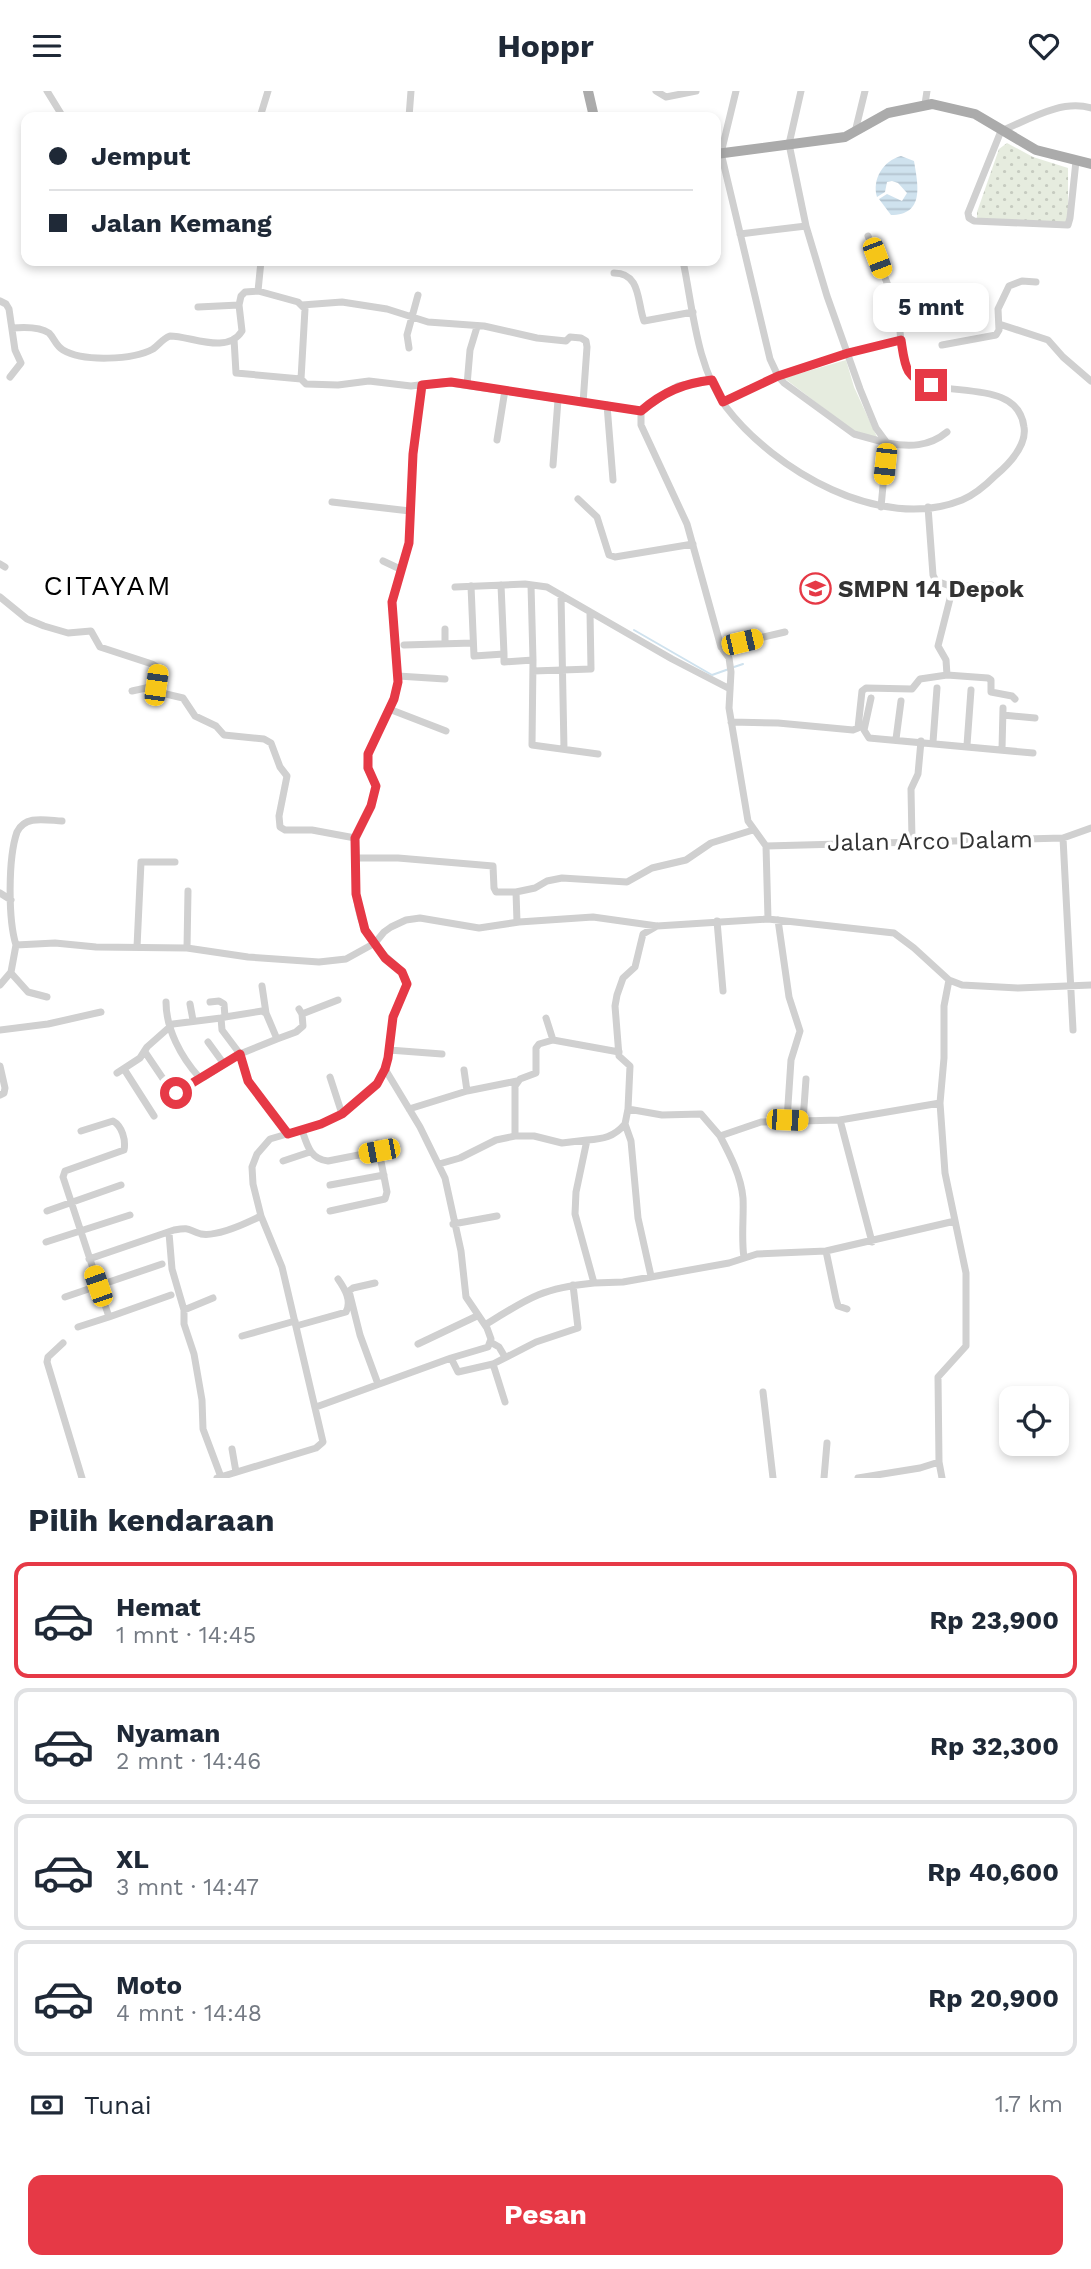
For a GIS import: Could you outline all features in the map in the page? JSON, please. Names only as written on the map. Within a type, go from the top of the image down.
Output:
[{"type":"main road","points":[[588,91],[593,112]]},
{"type":"main road","points":[[721,154],[836,138],[855,132],[888,113],[925,104],[968,111],[1037,150],[1091,164]]},
{"type":"street","points":[[47,91],[60,112]]},
{"type":"street","points":[[262,112],[268,91]]},
{"type":"street","points":[[409,112],[411,91]]},
{"type":"street","points":[[656,91],[666,97],[696,91]]},
{"type":"street","points":[[721,144],[736,91]]},
{"type":"street","points":[[801,91],[789,144],[806,226],[827,296],[871,418],[887,443],[881,507]]},
{"type":"street","points":[[855,132],[865,91]]},
{"type":"street","points":[[925,104],[927,91]]},
{"type":"street","points":[[1076,161],[1068,225],[971,220],[968,213],[1001,131],[1054,109],[1082,106],[1091,108]]},
{"type":"street","points":[[721,165],[762,333],[778,376],[854,433],[887,443],[918,445],[940,438],[947,432]]},
{"type":"street","points":[[740,234],[806,226]]},
{"type":"street","points":[[684,266],[701,351],[712,380],[734,416],[758,438],[795,469],[840,494],[881,507],[928,507],[961,501],[998,474],[1021,445],[1024,426],[1014,405],[998,396],[931,385],[915,379],[906,369],[894,303],[869,236]]},
{"type":"street","points":[[258,291],[260,266]]},
{"type":"street","points":[[614,273],[624,274],[633,280],[644,321],[693,312]]},
{"type":"street","points":[[942,345],[994,336],[998,332],[998,309],[1009,286],[1022,281],[1036,282]]},
{"type":"street","points":[[12,328],[43,330],[65,351],[115,358],[140,354],[155,348],[164,338],[170,336],[216,343],[234,339],[242,331],[239,305],[242,294],[258,291],[302,305],[342,302],[387,309],[428,322],[515,331],[551,339],[584,339],[587,347],[583,403]]},
{"type":"street","points":[[410,348],[407,335],[418,295]]},
{"type":"street","points":[[0,301],[6,303],[9,309],[16,354],[21,363],[10,377]]},
{"type":"street","points":[[198,306],[239,305]]},
{"type":"street","points":[[301,379],[306,317],[302,305]]},
{"type":"street","points":[[999,324],[1048,339],[1063,357],[1091,381]]},
{"type":"street","points":[[467,385],[470,350],[477,327]]},
{"type":"street","points":[[234,339],[236,373],[301,379],[306,384],[369,381],[411,386],[443,382],[641,411],[678,386],[712,380]]},
{"type":"street","points":[[723,402],[778,376],[848,353],[901,340]]},
{"type":"street","points":[[169,1233],[172,1269],[184,1310],[184,1324],[194,1354],[202,1400],[203,1429],[219,1477],[322,1444],[316,1407],[282,1267],[261,1216],[253,1184],[253,1161],[270,1139],[342,1114],[377,1084],[385,1069],[393,1017],[406,989],[407,980],[402,972],[385,958],[365,930],[355,884],[355,838],[371,806],[376,786],[368,768],[368,754],[395,694],[398,676],[392,602],[409,543],[413,454],[422,385]]},
{"type":"street","points":[[497,440],[505,390]]},
{"type":"street","points":[[553,465],[558,400]]},
{"type":"street","points":[[607,405],[613,480]]},
{"type":"street","points":[[641,411],[643,430],[670,486],[693,544],[721,647],[729,658],[732,672],[729,708],[748,821],[766,846],[773,920],[789,997],[800,1031],[791,1060],[787,1120]]},
{"type":"street","points":[[578,499],[597,517],[609,555],[615,557],[693,544]]},
{"type":"street","points":[[332,502],[411,511]]},
{"type":"street","points":[[928,507],[933,575],[936,581],[953,587],[991,585]]},
{"type":"street","points":[[383,561],[400,569]]},
{"type":"street","points":[[501,585],[505,662],[533,660]]},
{"type":"street","points":[[531,585],[532,745],[598,754]]},
{"type":"street","points":[[471,586],[474,656],[504,654]]},
{"type":"street","points":[[455,587],[547,587],[730,689]]},
{"type":"street","points":[[947,675],[946,660],[938,646],[953,587]]},
{"type":"street","points":[[561,595],[564,750]]},
{"type":"street","points":[[0,597],[27,619],[68,633],[91,631],[100,647],[152,664],[158,671],[156,685]]},
{"type":"street","points":[[533,671],[592,669],[590,612]]},
{"type":"street","points":[[445,629],[445,644]]},
{"type":"street","points":[[721,647],[785,632]]},
{"type":"street","points":[[404,645],[473,643]]},
{"type":"street","points":[[732,722],[853,730],[858,727],[862,691],[866,688],[912,689],[920,678],[947,675],[988,678],[991,680],[990,692],[1015,699]]},
{"type":"street","points":[[398,676],[445,679]]},
{"type":"street","points":[[132,691],[156,685]]},
{"type":"street","points":[[156,685],[166,694],[183,698],[195,716],[216,726],[224,735],[264,739],[271,743],[280,767],[287,776],[278,822],[283,829],[323,831],[355,838]]},
{"type":"street","points":[[933,742],[937,688]]},
{"type":"street","points":[[967,745],[971,690]]},
{"type":"street","points":[[871,698],[864,730],[866,736],[1033,753]]},
{"type":"street","points":[[896,739],[901,701]]},
{"type":"street","points":[[389,709],[446,731]]},
{"type":"street","points":[[1002,749],[1003,711],[1035,718]]},
{"type":"street","points":[[912,840],[911,789],[918,774],[921,741]]},
{"type":"street","points":[[0,985],[10,973],[16,945],[11,926],[11,899],[15,839],[19,828],[31,820],[62,821]]},
{"type":"street","name":"Jalan Arco Dalam","points":[[766,846],[1063,838],[1091,828]]},
{"type":"street","points":[[356,858],[398,858],[493,866],[496,893],[516,892],[562,878],[627,882],[652,868],[686,860],[711,843],[753,830]]},
{"type":"street","points":[[1063,838],[1073,1030]]},
{"type":"street","points":[[137,947],[141,862],[175,862]]},
{"type":"street","points":[[187,948],[188,891]]},
{"type":"street","points":[[516,892],[517,922]]},
{"type":"street","points":[[0,893],[11,899]]},
{"type":"street","points":[[16,945],[43,943],[96,947],[187,948],[247,957],[334,962],[351,957],[375,943],[384,932],[413,919],[428,918],[479,928],[517,922],[593,917],[657,926],[773,920],[894,933],[915,948],[949,981],[976,987],[1091,985]]},
{"type":"street","points":[[717,921],[723,991]]},
{"type":"street","points":[[439,1164],[460,1158],[496,1140],[515,1136],[534,1136],[562,1143],[608,1137],[617,1133],[625,1124],[628,1109],[630,1066],[621,1058],[619,1052],[615,1006],[620,985],[635,967],[643,934],[657,926]]},
{"type":"street","points":[[10,973],[28,992],[47,997]]},
{"type":"street","points":[[942,1478],[939,1462],[938,1377],[967,1346],[967,1273],[945,1173],[940,1103],[944,1058],[944,1006],[949,981]]},
{"type":"street","points":[[262,986],[266,1013],[277,1039]]},
{"type":"street","points":[[145,1052],[172,1092],[177,1092],[240,1054],[300,1030],[303,1023],[301,1011],[338,1000]]},
{"type":"street","points":[[209,1002],[222,1001],[224,1035],[240,1054],[248,1081],[288,1134]]},
{"type":"street","points":[[166,1002],[169,1028],[199,1077]]},
{"type":"street","points":[[190,1004],[193,1020]]},
{"type":"street","points":[[0,1030],[48,1024],[101,1012]]},
{"type":"street","points":[[154,1116],[120,1071],[140,1058],[151,1043],[175,1023],[266,1013]]},
{"type":"street","points":[[547,1018],[553,1040]]},
{"type":"street","points":[[408,1108],[534,1075],[536,1048],[553,1040],[619,1052]]},
{"type":"street","points":[[208,1042],[224,1064]]},
{"type":"street","points":[[389,1050],[442,1054]]},
{"type":"street","points":[[0,1066],[5,1088],[0,1095]]},
{"type":"street","points":[[385,1069],[439,1164],[461,1251],[466,1297],[485,1325],[492,1343],[499,1347],[505,1357]]},
{"type":"street","points":[[464,1070],[467,1091]]},
{"type":"street","points":[[330,1077],[342,1114]]},
{"type":"street","points":[[803,1121],[806,1079]]},
{"type":"street","points":[[515,1136],[514,1099],[517,1081]]},
{"type":"street","points":[[720,1136],[761,1122],[840,1120],[940,1103]]},
{"type":"street","points":[[628,1109],[662,1115],[701,1114],[720,1136],[737,1174],[742,1194],[741,1239],[744,1258]]},
{"type":"street","points":[[840,1120],[872,1242]]},
{"type":"street","points":[[81,1131],[113,1121],[119,1126],[125,1148],[64,1172],[62,1177],[109,1317]]},
{"type":"street","points":[[625,1124],[631,1141],[640,1231],[651,1276]]},
{"type":"street","points":[[302,1130],[310,1152],[320,1160],[328,1161],[379,1147],[387,1192],[384,1199],[330,1211]]},
{"type":"street","points":[[587,1140],[576,1192],[575,1214],[594,1283]]},
{"type":"street","points":[[283,1161],[310,1152]]},
{"type":"street","points":[[330,1185],[384,1175]]},
{"type":"street","points":[[47,1211],[121,1185]]},
{"type":"street","points":[[46,1242],[130,1215]]},
{"type":"street","points":[[89,1259],[188,1228],[203,1234],[229,1229],[261,1216]]},
{"type":"street","points":[[453,1224],[497,1216]]},
{"type":"street","points":[[485,1325],[535,1294],[573,1285],[623,1282],[729,1263],[757,1254],[826,1251],[955,1221]]},
{"type":"street","points":[[826,1251],[836,1299],[841,1309],[847,1309]]},
{"type":"street","points":[[65,1297],[162,1264]]},
{"type":"street","points":[[242,1336],[346,1313],[347,1296],[338,1279]]},
{"type":"street","points":[[375,1283],[349,1291],[360,1335],[378,1384]]},
{"type":"street","points":[[450,1358],[458,1372],[493,1364],[536,1342],[578,1328],[573,1285]]},
{"type":"street","points":[[78,1327],[171,1295]]},
{"type":"street","points":[[184,1310],[213,1298]]},
{"type":"street","points":[[418,1344],[478,1316]]},
{"type":"street","points":[[63,1343],[48,1357],[47,1362],[82,1478]]},
{"type":"street","points":[[316,1407],[492,1343]]},
{"type":"street","points":[[493,1364],[505,1402]]},
{"type":"street","points":[[763,1392],[773,1478]]},
{"type":"street","points":[[824,1478],[827,1443]]},
{"type":"street","points":[[232,1449],[236,1472]]},
{"type":"street","points":[[858,1478],[920,1468],[939,1462]]},
{"type":"shaded area","points":[[1007,143],[1033,157],[1068,168],[1068,223],[977,219],[999,149]]},
{"type":"shaded area","points":[[846,360],[854,387],[877,437],[859,435],[784,378]]},
{"type":"water","points":[[901,156],[914,161],[917,197],[909,210],[891,215],[879,199],[887,194],[902,201],[907,193],[898,183],[892,181],[887,182],[885,192],[877,197],[876,184],[884,166]]},
{"type":"waterway","points":[[634,630],[712,675],[729,669]]},
{"type":"waterway","points":[[734,667],[743,664]]},
{"type":"place","name":"SMPN 14 Depok","points":[[815,589]]},
{"type":"district","name":"CITAYAM","points":[[108,585]]},
{"type":"route","points":[[176,1093],[240,1054],[248,1081],[288,1134],[342,1114],[377,1084],[385,1069],[393,1017],[406,989],[407,980],[405,975],[385,958],[365,930],[356,894],[355,838],[371,806],[376,786],[368,768],[368,754],[394,699],[398,682],[392,602],[409,543],[413,454],[422,385],[451,382],[641,411],[675,387],[712,380],[723,402],[778,376],[848,353],[901,340],[906,369],[915,379],[931,385]]}]
